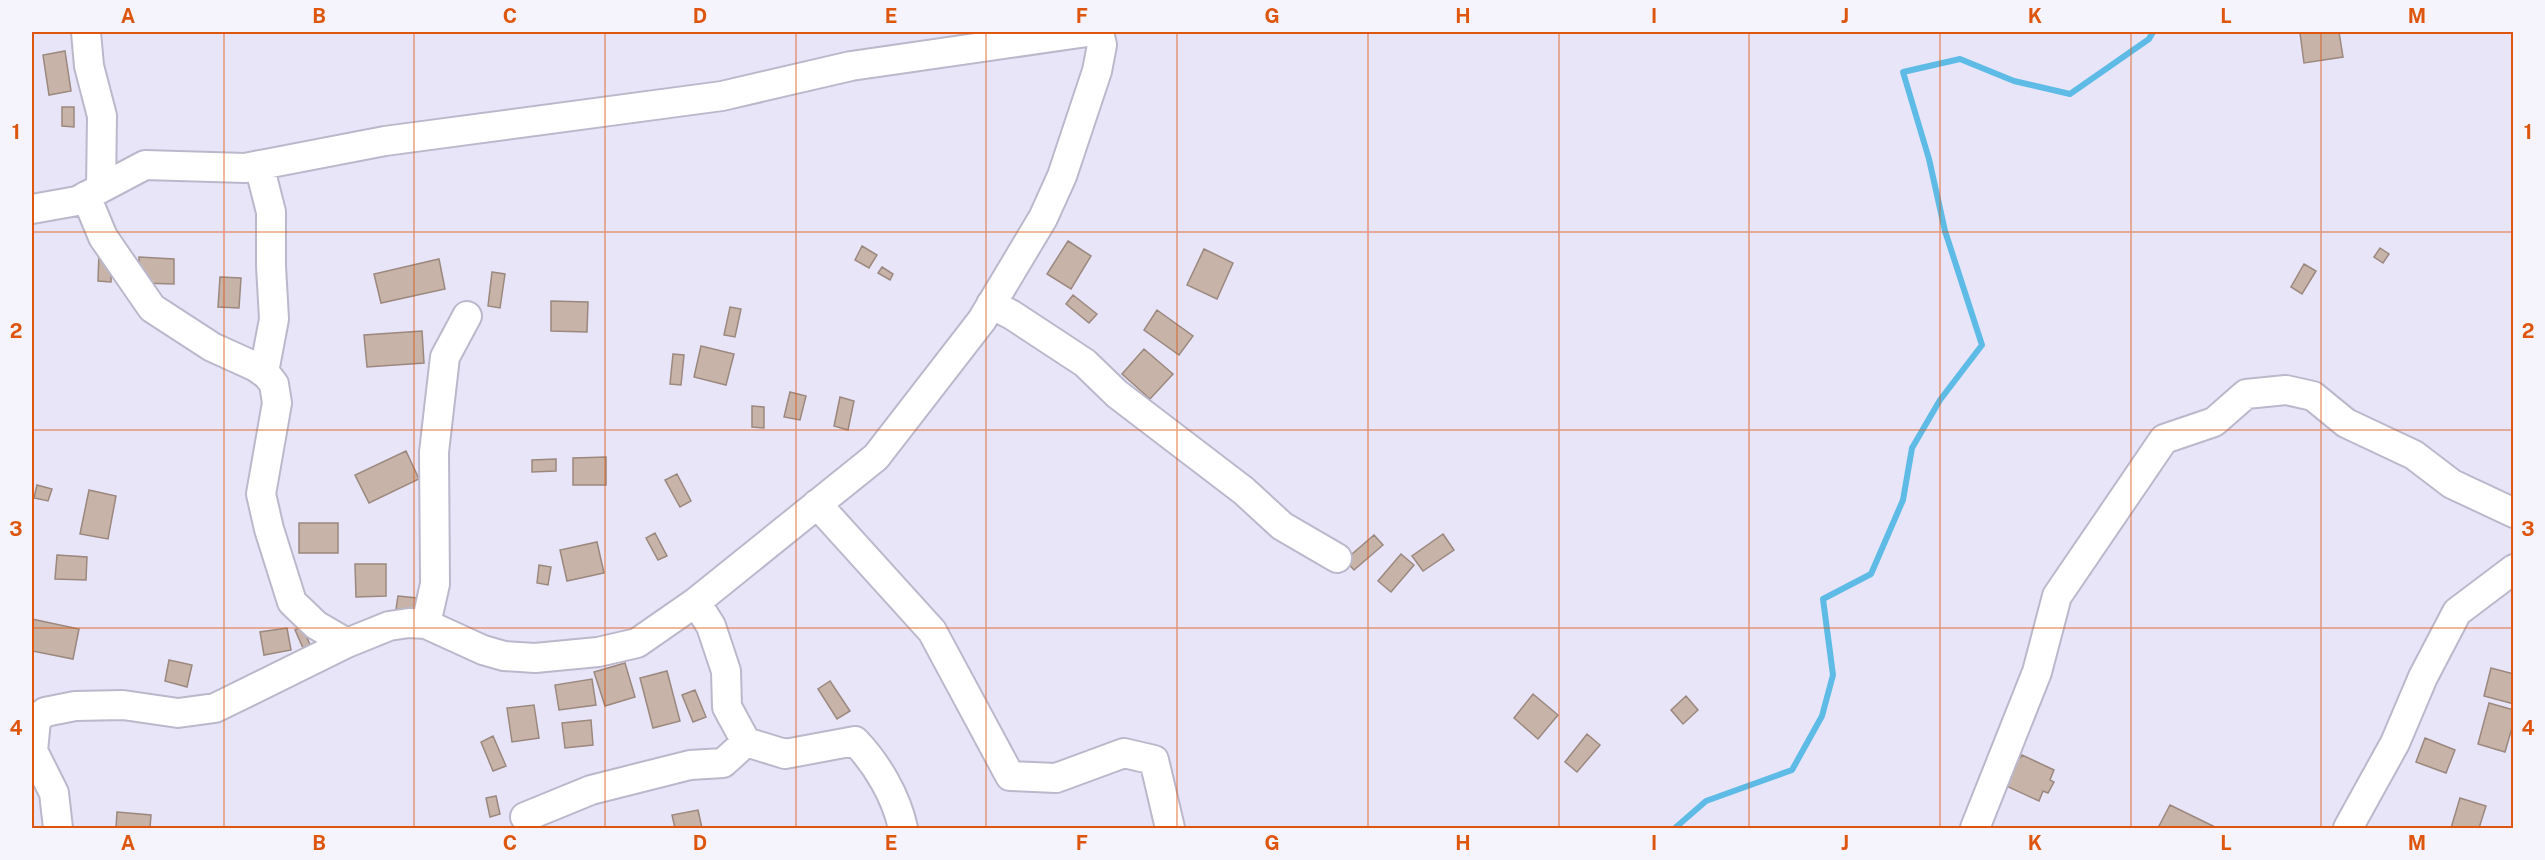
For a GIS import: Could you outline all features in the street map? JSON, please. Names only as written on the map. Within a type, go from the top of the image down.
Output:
[{"type":"street","points":[[87,32],[89,66],[102,116],[93,192],[103,237],[152,308],[212,347],[256,367],[264,372],[274,384],[277,403],[261,494],[282,573],[292,602],[316,625],[347,643]]},
{"type":"street","points":[[32,209],[77,201],[145,165],[245,168],[385,141],[722,96],[851,66],[1087,32]]},
{"type":"street","points":[[58,828],[54,793],[33,751],[36,720],[45,712],[60,707],[75,706],[123,705],[178,713],[215,708],[347,643],[389,626],[426,624],[483,650],[504,656],[535,658],[598,652],[637,643],[696,602],[876,457],[982,320],[1043,218],[1062,176],[1097,71],[1102,45],[1100,32]]},
{"type":"street","points":[[259,165],[271,212],[274,319],[264,372]]},
{"type":"street","points":[[991,304],[1012,315],[1085,363],[1117,394],[1244,491],[1282,526],[1337,558]]},
{"type":"street","points":[[426,624],[435,584],[434,452],[445,357],[467,316]]},
{"type":"street","points":[[1975,828],[2037,672],[2057,597],[2164,439],[2214,422],[2246,394],[2286,390],[2313,396],[2346,423],[2414,455],[2452,484],[2514,513]]},
{"type":"street","points":[[817,504],[932,631],[1010,776],[1056,778],[1124,753],[1154,760],[1170,828]]},
{"type":"street","points":[[2348,828],[2395,743],[2423,676],[2457,612],[2514,569]]},
{"type":"street","points":[[696,602],[711,626],[726,671],[727,707],[746,742],[785,754],[855,741],[872,759],[900,814],[903,828]]},
{"type":"street","points":[[525,817],[591,790],[690,765],[723,763],[746,742]]},
{"type":"building","points":[[2339,32],[2343,57],[2304,63],[2300,33]]},
{"type":"building","points":[[65,51],[71,91],[49,95],[43,55]]},
{"type":"building","points":[[62,107],[74,107],[74,127],[62,126]]},
{"type":"building","points":[[1068,241],[1091,256],[1071,289],[1047,274]]},
{"type":"building","points":[[862,246],[877,255],[869,268],[855,260]]},
{"type":"building","points":[[2380,248],[2389,254],[2383,263],[2374,257]]},
{"type":"building","points":[[1204,249],[1233,263],[1217,299],[1187,285]]},
{"type":"building","points":[[99,252],[112,252],[111,282],[98,281]]},
{"type":"building","points":[[139,257],[174,259],[174,284],[139,283]]},
{"type":"building","points":[[439,259],[445,289],[381,303],[374,274]]},
{"type":"building","points":[[2304,264],[2316,271],[2302,294],[2291,287]]},
{"type":"building","points":[[882,267],[893,274],[890,280],[878,273]]},
{"type":"building","points":[[492,272],[505,274],[500,308],[488,306]]},
{"type":"building","points":[[220,277],[241,278],[239,308],[218,307]]},
{"type":"building","points":[[1073,295],[1097,314],[1089,323],[1066,304]]},
{"type":"building","points":[[551,301],[588,302],[587,332],[551,331]]},
{"type":"building","points":[[730,307],[741,309],[735,337],[724,335]]},
{"type":"building","points":[[1157,310],[1193,336],[1179,355],[1144,330]]},
{"type":"building","points":[[422,331],[424,363],[367,367],[364,335]]},
{"type":"building","points":[[701,346],[734,354],[726,385],[694,377]]},
{"type":"building","points":[[1144,349],[1173,374],[1150,399],[1122,374]]},
{"type":"building","points":[[673,354],[684,355],[681,385],[670,384]]},
{"type":"building","points":[[790,392],[806,396],[800,420],[784,417]]},
{"type":"building","points":[[840,397],[854,401],[848,430],[834,426]]},
{"type":"building","points":[[752,406],[764,407],[764,428],[752,427]]},
{"type":"building","points":[[406,451],[419,479],[369,503],[355,475]]},
{"type":"building","points":[[606,457],[606,485],[573,485],[573,458]]},
{"type":"building","points":[[556,459],[556,471],[532,472],[532,460]]},
{"type":"building","points":[[677,474],[691,501],[680,507],[665,480]]},
{"type":"building","points":[[37,485],[52,489],[48,501],[34,498]]},
{"type":"building","points":[[89,490],[116,496],[108,539],[80,534]]},
{"type":"building","points":[[299,523],[338,523],[338,553],[299,553]]},
{"type":"building","points":[[655,533],[667,556],[658,560],[646,538]]},
{"type":"building","points":[[1443,534],[1454,550],[1423,571],[1412,556]]},
{"type":"building","points":[[1374,535],[1383,545],[1354,570],[1345,560]]},
{"type":"building","points":[[597,542],[604,573],[567,581],[560,550]]},
{"type":"building","points":[[1401,554],[1414,565],[1391,592],[1378,581]]},
{"type":"building","points":[[57,555],[87,557],[86,580],[55,579]]},
{"type":"building","points":[[355,564],[386,564],[386,596],[356,597]]},
{"type":"building","points":[[539,565],[551,567],[548,585],[537,583]]},
{"type":"building","points":[[398,596],[417,598],[415,611],[396,609]]},
{"type":"building","points":[[32,619],[79,629],[73,659],[32,651]]},
{"type":"building","points":[[303,627],[310,645],[303,648],[295,630]]},
{"type":"building","points":[[287,628],[291,650],[264,655],[260,632]]},
{"type":"building","points":[[169,660],[192,665],[187,687],[165,681]]},
{"type":"building","points":[[625,663],[635,697],[605,706],[594,672]]},
{"type":"building","points":[[2491,668],[2514,674],[2514,704],[2484,696]]},
{"type":"building","points":[[667,671],[680,721],[653,728],[640,678]]},
{"type":"building","points":[[592,679],[596,705],[559,710],[555,685]]},
{"type":"building","points":[[830,681],[850,711],[837,719],[818,689]]},
{"type":"building","points":[[695,690],[706,717],[693,722],[682,695]]},
{"type":"building","points":[[1533,694],[1558,715],[1538,739],[1514,718]]},
{"type":"building","points":[[1686,696],[1698,710],[1683,724],[1671,710]]},
{"type":"building","points":[[2489,703],[2514,710],[2514,721],[2505,752],[2478,744]]},
{"type":"building","points":[[534,705],[539,738],[512,742],[507,708]]},
{"type":"building","points":[[591,720],[593,745],[565,748],[562,723]]},
{"type":"building","points":[[1587,734],[1600,745],[1577,772],[1565,762]]},
{"type":"building","points":[[493,736],[506,766],[493,771],[481,742]]},
{"type":"building","points":[[2425,738],[2455,750],[2446,773],[2416,762]]},
{"type":"building","points":[[2015,755],[2020,758],[2022,755],[2054,770],[2050,780],[2054,782],[2048,793],[2043,791],[2039,801],[2002,784]]},
{"type":"building","points":[[496,796],[500,814],[490,817],[486,798]]},
{"type":"building","points":[[2460,798],[2486,806],[2479,828],[2451,828]]},
{"type":"building","points":[[2170,805],[2217,828],[2158,828]]},
{"type":"building","points":[[698,810],[702,828],[675,828],[672,815]]},
{"type":"building","points":[[117,812],[151,815],[150,828],[116,828]]},
{"type":"waterway","points":[[1675,828],[1706,801],[1792,770],[1822,716],[1833,675],[1823,599],[1871,574],[1903,500],[1912,448],[1940,400],[1982,345],[1945,231],[1929,159],[1903,72],[1960,59],[2014,81],[2070,94],[2149,39],[2153,32]]}]
